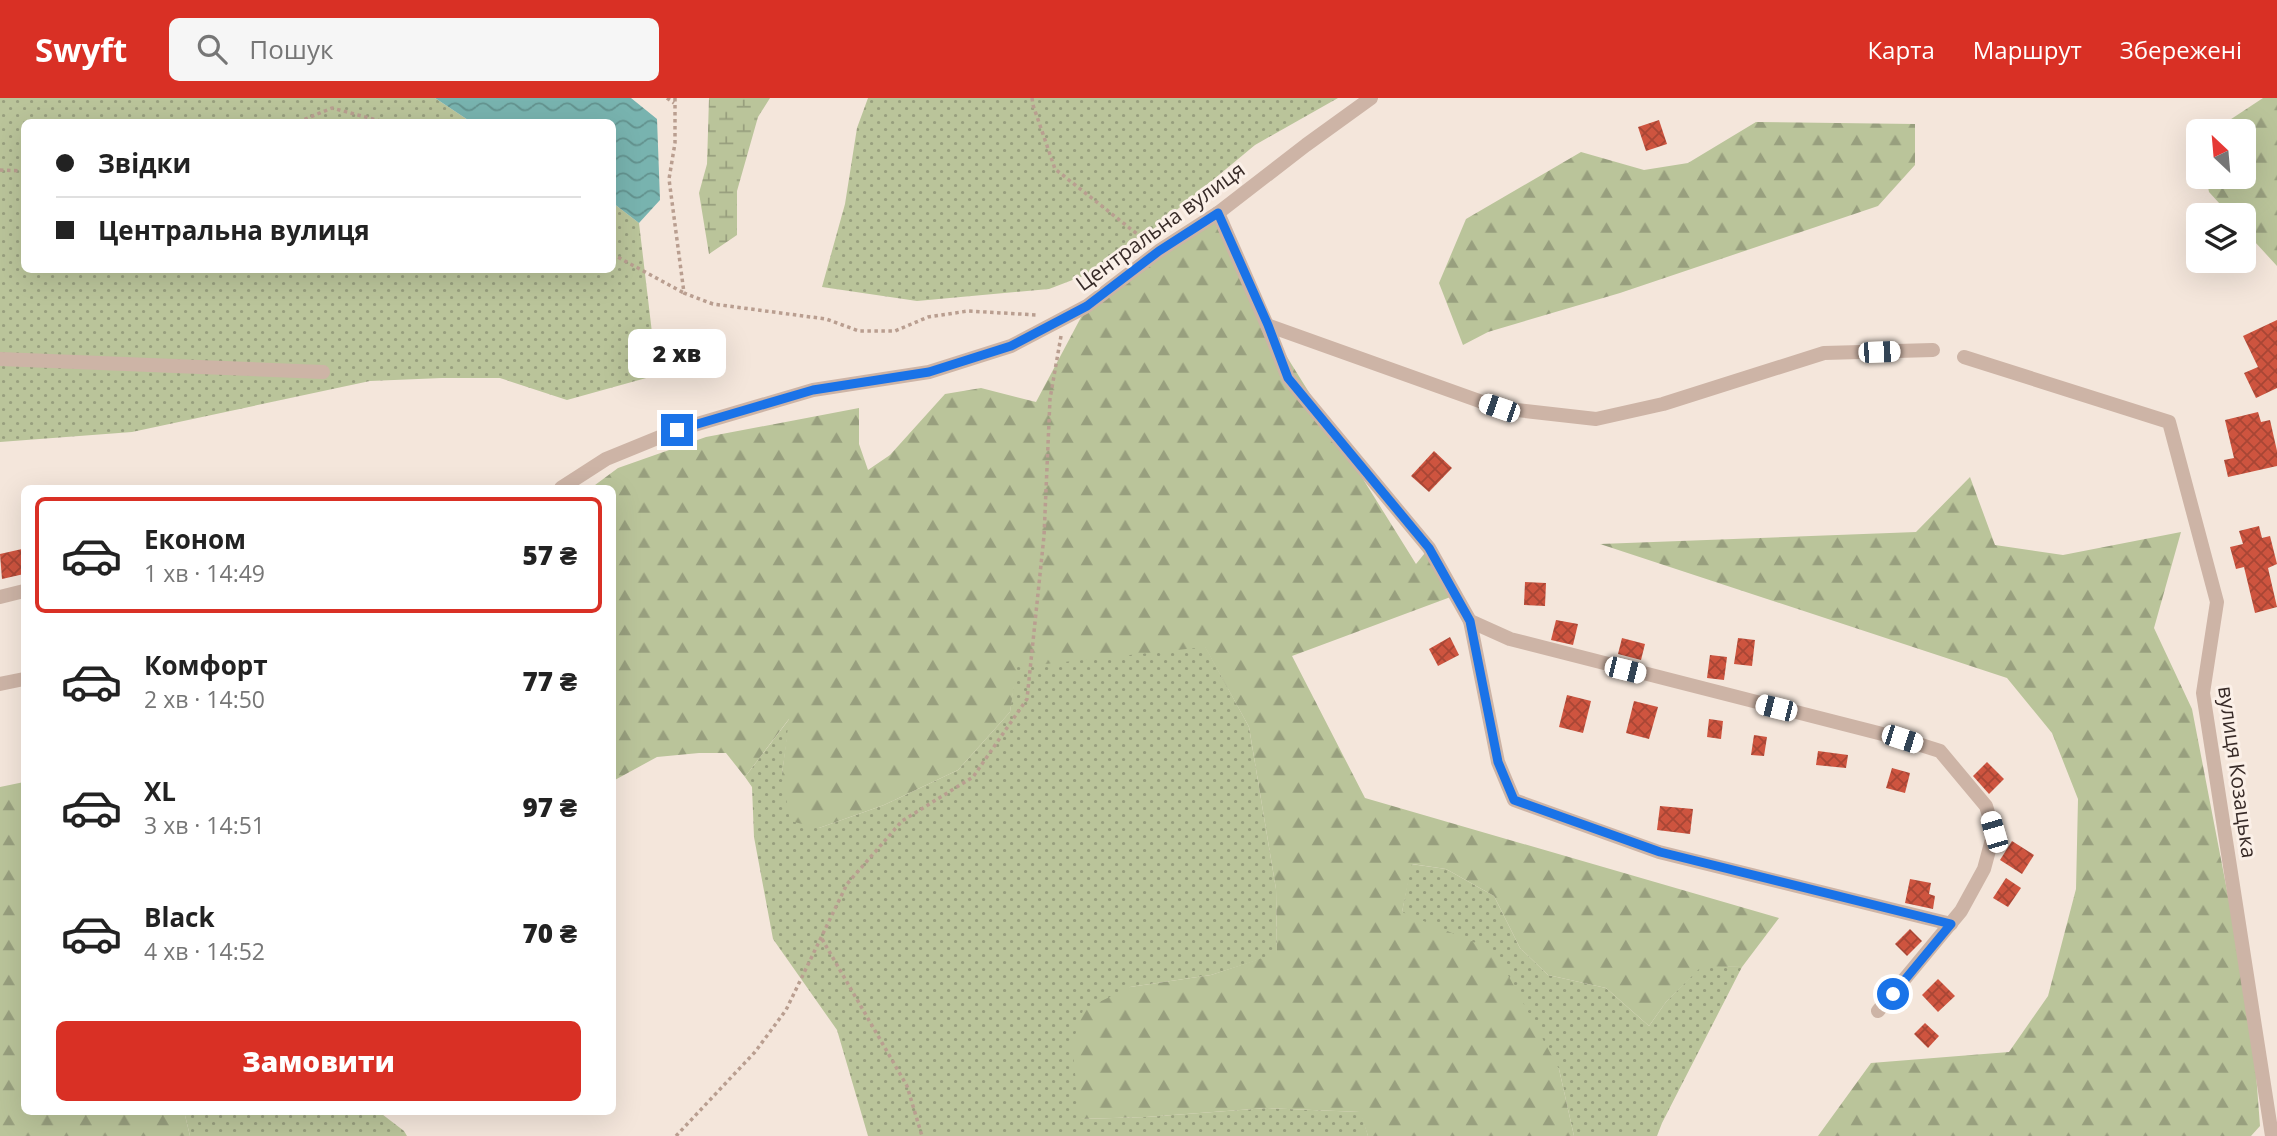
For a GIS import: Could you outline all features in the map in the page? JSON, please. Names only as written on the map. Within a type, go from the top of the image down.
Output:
[{"type":"street","name":"Центральна вулиця","points":[[566,485],[606,459],[677,430],[813,390],[929,372],[1011,346],[1087,306],[1159,251],[1218,213],[1371,98]]},
{"type":"street","points":[[1218,213],[1268,325],[1288,378],[1429,548],[1470,621],[1498,762],[1514,800],[1660,852],[1951,924]]},
{"type":"street","points":[[1268,325],[1499,408],[1596,419],[1663,404],[1824,353],[1933,350]]},
{"type":"street","name":"вулиця Козацька","points":[[1964,357],[2168,422],[2217,602],[2203,693],[2272,1136]]},
{"type":"street","points":[[0,359],[323,372]]},
{"type":"street","points":[[0,597],[21,592]]},
{"type":"street","points":[[1470,621],[1510,639],[1940,751],[1986,806],[1994,832],[1984,869],[1961,911],[1878,1011]]},
{"type":"street","points":[[0,684],[21,680]]},
{"type":"path","points":[[667,98],[674,100],[675,143],[669,179],[684,293]]},
{"type":"path","points":[[1032,98],[1055,169],[1159,251]]},
{"type":"path","points":[[305,119],[332,108],[373,119]]},
{"type":"path","points":[[0,170],[21,171]]},
{"type":"path","points":[[616,256],[684,293],[713,304],[826,319],[859,331],[895,331],[928,317],[968,311],[1065,316],[1050,399],[1044,536],[1027,699],[973,776],[902,821],[847,884],[786,1010],[755,1052],[676,1136]]},
{"type":"path","points":[[821,939],[908,1086],[922,1136]]},
{"type":"green space","points":[[0,98],[435,98],[466,119],[21,119],[21,273],[616,273],[616,205],[639,223],[657,375],[567,400],[500,378],[370,381],[132,432],[0,442]]},
{"type":"green space","points":[[709,98],[770,98],[758,117],[737,191],[737,235],[709,254],[699,193],[707,164]]},
{"type":"green space","points":[[868,98],[1338,98],[1255,145],[1109,266],[1049,289],[917,301],[822,287],[845,204],[857,128]]},
{"type":"green space","points":[[2263,98],[2277,98],[2277,266],[2256,243],[2256,203],[2219,203],[2209,192],[2208,189],[2256,189],[2256,119],[2231,119]]},
{"type":"green space","points":[[1756,122],[1915,124],[1915,165],[1878,206],[1620,293],[1488,332],[1463,345],[1439,283],[1466,219],[1581,152],[1644,170],[1688,163]]},
{"type":"green space","points":[[1218,213],[1267,325],[1416,564],[1429,548],[1456,595],[1292,656],[1365,798],[1779,918],[1742,967],[1702,966],[1666,1002],[1649,1026],[1606,988],[1548,975],[1520,948],[1494,896],[1446,869],[1412,864],[1402,912],[1495,951],[1559,1069],[1574,1136],[1368,1136],[1360,1112],[1267,1108],[1080,1119],[1072,1045],[1083,1010],[1130,987],[1211,975],[1277,953],[1276,889],[1249,727],[1205,647],[1017,667],[1010,712],[958,770],[884,805],[819,828],[790,821],[782,774],[789,719],[745,777],[726,753],[699,753],[657,757],[616,779],[616,485],[595,485],[618,468],[706,437],[859,408],[859,444],[868,470],[890,455],[945,394],[981,388],[1036,402],[1087,306]]},
{"type":"green space","points":[[1970,477],[1995,545],[2063,555],[2181,532],[2154,628],[2192,709],[2252,1020],[2260,1126],[2251,1136],[1818,1136],[1871,1063],[2009,1052],[2048,996],[2076,889],[2078,799],[2052,733],[2007,678],[1600,544],[1916,532]]},
{"type":"green space","points":[[1205,646],[1249,727],[1276,889],[1277,954],[1211,975],[1130,987],[1080,1119],[1267,1108],[1361,1112],[1368,1136],[868,1136],[837,1030],[773,939],[754,837],[752,787],[745,777],[790,718],[782,774],[819,828],[884,805],[958,770],[1010,712],[1016,666]]},
{"type":"green space","points":[[21,783],[21,1115],[185,1115],[190,1136],[0,1136],[0,787]]},
{"type":"green space","points":[[1411,864],[1446,869],[1494,896],[1520,948],[1548,975],[1606,988],[1649,1026],[1666,1002],[1702,965],[1742,967],[1657,1136],[1574,1136],[1559,1069],[1402,912]]},
{"type":"green space","points":[[185,1115],[383,1115],[407,1136],[190,1136]]},
{"type":"water","points":[[435,98],[631,98],[657,119],[660,200],[639,223],[616,205],[616,119],[466,119]]},
{"type":"building","points":[[1659,120],[1667,144],[1646,151],[1638,127]]},
{"type":"building","points":[[2277,320],[2277,388],[2256,398],[2244,373],[2258,367],[2243,336]]},
{"type":"building","points":[[2258,412],[2261,422],[2270,420],[2277,451],[2277,466],[2228,477],[2224,460],[2234,458],[2225,420]]},
{"type":"building","points":[[1434,451],[1452,468],[1429,492],[1411,476]]},
{"type":"building","points":[[2259,526],[2262,538],[2270,536],[2277,564],[2268,568],[2277,607],[2255,613],[2244,567],[2236,569],[2230,547],[2243,544],[2239,531]]},
{"type":"building","points":[[21,549],[21,575],[2,579],[0,554]]},
{"type":"building","points":[[1525,582],[1546,583],[1545,606],[1524,605]]},
{"type":"building","points":[[1556,620],[1578,624],[1573,645],[1551,640]]},
{"type":"building","points":[[1450,637],[1459,655],[1438,666],[1429,649]]},
{"type":"building","points":[[1622,638],[1645,644],[1641,660],[1618,654]]},
{"type":"building","points":[[1738,638],[1755,640],[1752,666],[1734,664]]},
{"type":"building","points":[[1710,655],[1727,657],[1724,680],[1707,678]]},
{"type":"building","points":[[1567,695],[1591,701],[1583,733],[1559,727]]},
{"type":"building","points":[[1634,701],[1658,707],[1649,739],[1626,733]]},
{"type":"building","points":[[1709,719],[1723,721],[1721,739],[1707,737]]},
{"type":"building","points":[[1754,735],[1767,737],[1764,756],[1751,755]]},
{"type":"building","points":[[1818,751],[1848,755],[1846,768],[1816,765]]},
{"type":"building","points":[[1987,762],[2004,779],[1989,794],[1973,776]]},
{"type":"building","points":[[1892,768],[1910,773],[1905,793],[1886,788]]},
{"type":"building","points":[[1660,806],[1693,809],[1690,834],[1657,830]]},
{"type":"building","points":[[2012,841],[2034,855],[2022,874],[2000,860]]},
{"type":"building","points":[[2006,878],[2021,888],[2008,907],[1993,898]]},
{"type":"building","points":[[1910,879],[1931,883],[1929,894],[1935,896],[1933,909],[1905,903]]},
{"type":"building","points":[[1910,929],[1922,941],[1907,956],[1895,944]]},
{"type":"building","points":[[1938,979],[1955,996],[1938,1012],[1922,995]]},
{"type":"building","points":[[1925,1023],[1939,1036],[1928,1048],[1914,1034]]},
{"type":"route","points":[[677,430],[813,390],[929,372],[1011,346],[1087,306],[1159,251],[1218,213],[1268,325],[1288,378],[1429,548],[1470,621],[1498,762],[1514,800],[1660,852],[1951,924],[1893,994]]}]
